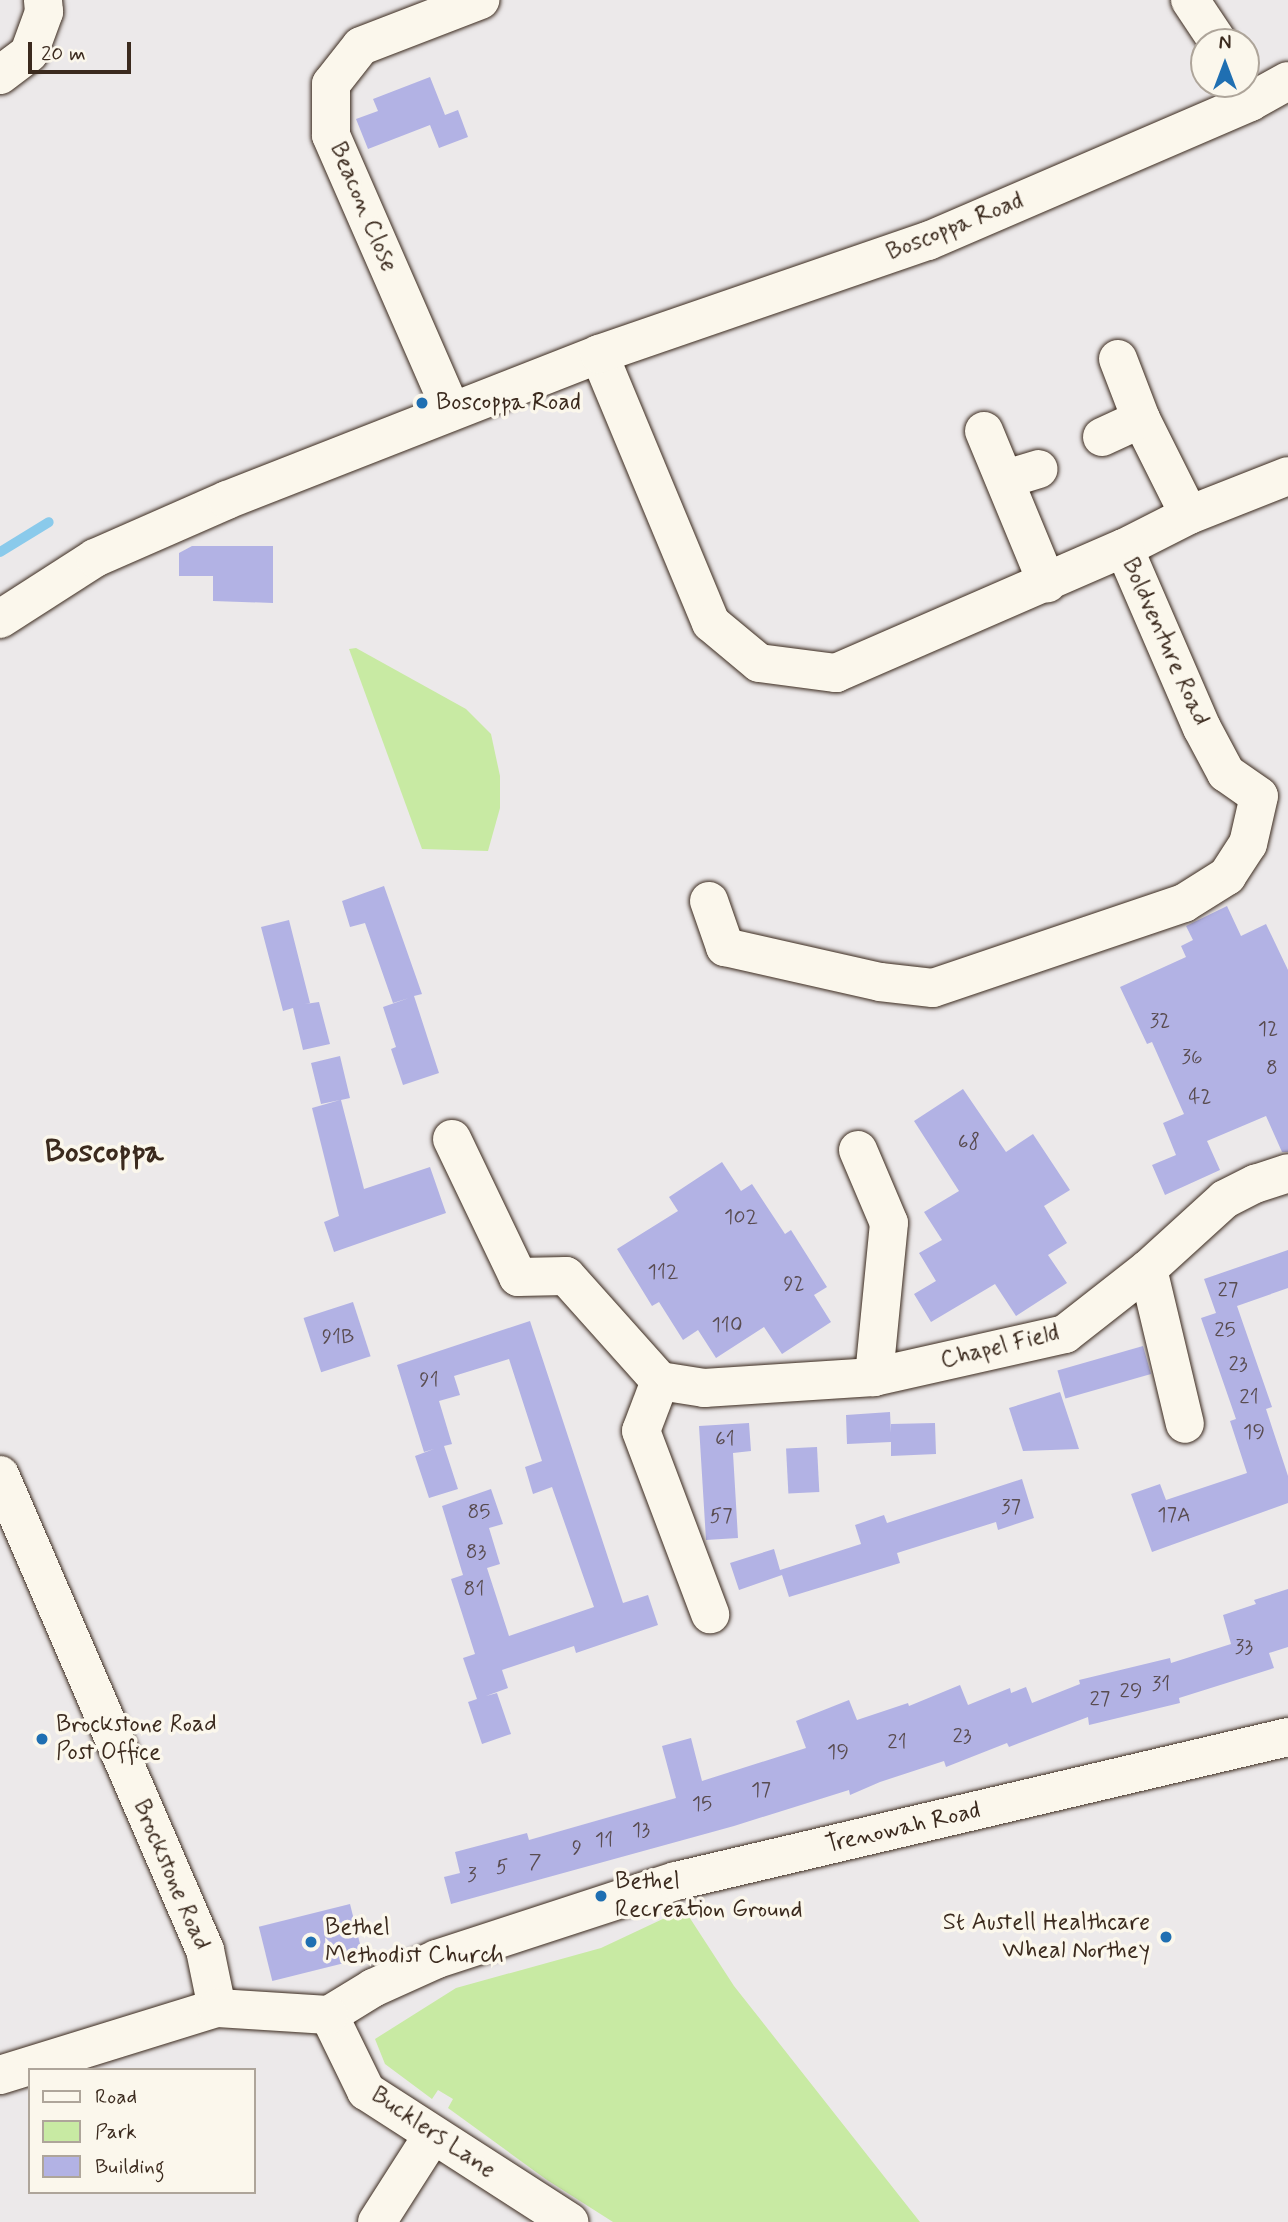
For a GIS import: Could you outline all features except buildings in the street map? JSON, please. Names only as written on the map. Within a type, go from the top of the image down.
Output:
[{"type":"street","points":[[0,75],[29,53],[44,12],[43,0]]},
{"type":"street","name":"Beacon Close","points":[[451,410],[331,135],[331,84],[361,46],[480,0]]},
{"type":"street","points":[[1190,0],[1209,28]]},
{"type":"street","name":"Boscoppa Road","points":[[1260,89],[1288,81]]},
{"type":"street","name":"Boscoppa Road","points":[[0,619],[95,558],[227,500],[451,410],[599,355],[928,241],[1235,98]]},
{"type":"street","name":"Boldventure Road","points":[[599,355],[711,623],[759,663],[836,673],[1124,548],[1202,728],[1226,773],[1273,796],[1248,844],[1227,876],[1184,903],[933,988],[880,982],[725,947],[709,901]]},
{"type":"street","points":[[1118,359],[1141,419],[1189,515]]},
{"type":"street","points":[[1102,437],[1141,419]]},
{"type":"street","points":[[984,431],[1022,474],[1047,583]]},
{"type":"street","points":[[1124,548],[1189,515],[1288,475]]},
{"type":"street","points":[[452,1139],[518,1277],[566,1276],[660,1381],[641,1431],[710,1614]]},
{"type":"street","points":[[858,1150],[889,1223],[874,1377]]},
{"type":"street","name":"Chapel Field","points":[[660,1381],[704,1388],[874,1377],[1065,1334],[1148,1269],[1225,1199],[1255,1184],[1288,1173]]},
{"type":"street","points":[[1148,1269],[1185,1424]]},
{"type":"street","name":"Brockstone Road","points":[[0,1475],[205,1950],[217,2008]]},
{"type":"street","name":"Trenowah Road","points":[[329,2015],[373,1988],[437,1959],[676,1881],[1288,1737]]},
{"type":"street","points":[[0,2076],[217,2008],[329,2015]]},
{"type":"street","name":"Bucklers Lane","points":[[329,2015],[366,2091],[569,2222]]},
{"type":"street","points":[[377,2222],[432,2136]]},
{"type":"green space","points":[[356,648],[466,709],[491,734],[500,776],[500,808],[488,851],[422,849],[349,649]]},
{"type":"green space","points":[[684,1909],[734,1986],[920,2222],[613,2222],[547,2180],[448,2108],[453,2099],[438,2090],[432,2099],[385,2064],[375,2039],[456,1988],[601,1948]]},
{"type":"waterway","points":[[0,552],[49,522]]},
{"type":"place","name":"Boscoppa Road","points":[[422,403]]},
{"type":"place","name":"Brockstone Road Post Office","points":[[42,1739]]},
{"type":"place","name":"Bethel Recreation Ground","points":[[601,1896]]},
{"type":"place","name":"St Austell Healthcare Wheal Northey","points":[[1166,1937]]},
{"type":"place","name":"Bethel Methodist Church","points":[[311,1942]]},
{"type":"district","name":"Boscoppa","points":[[104,1152]]}]
